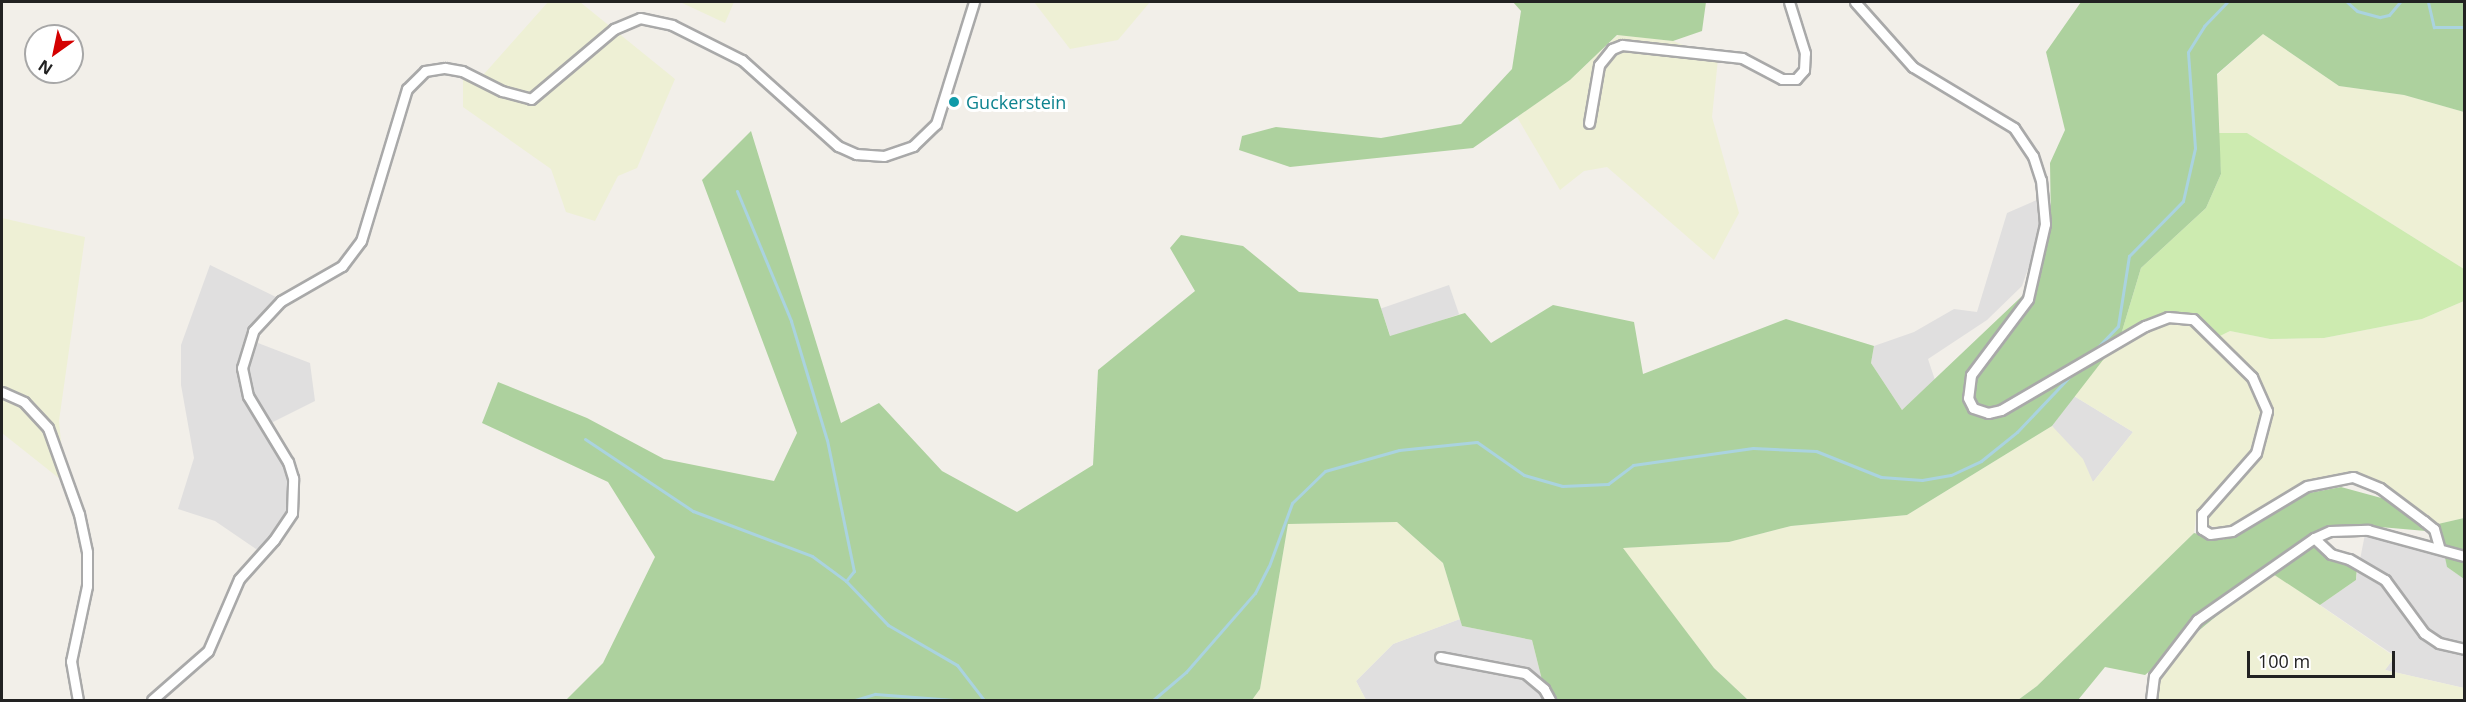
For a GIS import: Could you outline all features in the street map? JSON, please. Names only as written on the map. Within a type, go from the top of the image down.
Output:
[{"type":"street","points":[[152,700],[208,651],[239,579],[274,540],[292,513],[293,478],[288,462],[248,396],[242,369],[253,331],[281,301],[342,266],[361,242],[406,89],[425,71],[445,68],[462,71],[502,90],[531,99],[614,29],[640,18],[672,25],[742,60],[838,146],[856,154],[884,156],[913,146],[936,123],[974,2]]},
{"type":"street","points":[[1589,123],[1599,65],[1612,49],[1622,45],[1742,58],[1782,79],[1796,79],[1804,70],[1806,53],[1789,2]]},
{"type":"street","points":[[1856,2],[1906,61],[2006,121],[2028,146],[2042,180],[2046,210],[2044,237],[2031,284],[2021,313],[1971,375],[1968,398],[1973,408],[1988,413],[2001,410],[2145,326],[2168,317],[2193,319],[2252,377],[2268,411],[2256,453],[2202,514],[2202,529],[2210,534],[2232,531],[2307,486],[2353,477],[2380,488],[2424,521],[2434,530],[2439,547]]},
{"type":"street","points":[[2,392],[24,402],[48,428],[79,514],[87,552],[87,586],[71,662],[78,700]]},
{"type":"street","points":[[2151,700],[2154,676],[2197,620],[2314,538],[2348,528],[2439,547],[2464,556]]},
{"type":"street","points":[[2314,538],[2331,554],[2349,559],[2385,580],[2424,633],[2439,643],[2464,649]]},
{"type":"street","points":[[1440,657],[1525,673],[1544,689],[1550,700]]},
{"type":"shaded area","points":[[2039,199],[2044,224],[2022,286],[1987,320],[1928,359],[1935,380],[1902,410],[1871,363],[1874,346],[1914,332],[1954,309],[1977,312],[2007,213]]},
{"type":"shaded area","points":[[210,265],[276,297],[247,334],[258,343],[310,363],[315,401],[261,428],[284,466],[289,484],[287,512],[263,546],[256,549],[215,521],[178,509],[194,458],[181,385],[181,345]]},
{"type":"shaded area","points":[[1449,285],[1459,314],[1391,338],[1381,308]]},
{"type":"shaded area","points":[[2074,396],[2133,432],[2093,482],[2052,426]]},
{"type":"shaded area","points":[[2366,529],[2446,547],[2447,567],[2464,579],[2464,688],[2385,670],[2395,656],[2320,605],[2356,580]]},
{"type":"shaded area","points":[[1460,619],[1462,626],[1532,640],[1547,700],[1366,700],[1356,681],[1393,644]]},
{"type":"green space","points":[[548,2],[580,2],[675,79],[637,168],[618,176],[595,221],[566,212],[551,169],[463,107],[463,74],[484,74]]},
{"type":"green space","points":[[680,2],[734,2],[725,23]]},
{"type":"green space","points":[[1034,2],[1150,2],[1118,40],[1070,49]]},
{"type":"green space","points":[[1513,2],[1706,2],[1702,31],[1673,41],[1617,35],[1570,80],[1473,148],[1290,167],[1239,150],[1242,136],[1276,127],[1381,138],[1461,124],[1512,69],[1521,11]]},
{"type":"green space","points":[[2081,2],[2464,2],[2464,112],[2404,95],[2339,86],[2263,34],[2217,74],[2221,174],[2206,208],[2141,268],[2120,338],[2052,426],[1907,515],[1791,526],[1729,542],[1623,548],[1714,668],[1748,700],[1547,700],[1532,640],[1462,626],[1443,563],[1397,522],[1288,524],[1260,689],[1252,700],[566,700],[603,663],[655,557],[608,482],[482,423],[498,382],[587,418],[664,459],[774,481],[797,433],[702,180],[751,131],[841,423],[879,403],[942,471],[1017,512],[1093,465],[1098,370],[1195,291],[1170,248],[1181,235],[1243,246],[1299,292],[1378,299],[1390,336],[1465,313],[1491,343],[1553,305],[1634,322],[1643,374],[1786,319],[1874,346],[1871,363],[1902,410],[2038,281],[2051,225],[2050,163],[2065,130],[2046,52]]},
{"type":"green space","points":[[2263,34],[2339,86],[2404,95],[2464,112],[2464,269],[2247,133],[2218,133],[2217,75]]},
{"type":"green space","points":[[1618,35],[1673,41],[1718,59],[1712,117],[1739,213],[1714,260],[1607,167],[1584,171],[1560,190],[1517,117],[1570,80]]},
{"type":"green space","points":[[2218,133],[2247,133],[2464,269],[2464,301],[2422,319],[2324,338],[2270,339],[2230,331],[2218,337],[2204,322],[2181,312],[2168,312],[2120,338],[2141,268],[2206,208],[2221,174]]},
{"type":"green space","points":[[2,218],[85,237],[59,421],[65,483],[2,433]]},
{"type":"green space","points":[[2464,301],[2464,518],[2438,524],[2372,479],[2342,473],[2292,490],[2225,529],[2206,525],[2205,517],[2246,471],[2270,425],[2270,407],[2263,386],[2224,344],[2259,392],[2265,417],[2253,450],[2196,517],[2194,533],[2037,686],[2018,700],[1748,700],[1714,668],[1622,548],[1729,542],[1791,526],[1907,515],[2052,426],[2083,459],[2093,482],[2133,432],[2074,396],[2120,338],[2168,312],[2193,314],[2218,337],[2230,331],[2270,339],[2324,338],[2422,319]]},
{"type":"green space","points":[[2341,487],[2385,499],[2426,531],[2357,525],[2310,534],[2324,555],[2357,567],[2356,580],[2320,605],[2270,572],[2145,675],[2105,667],[2078,700],[2018,700],[2037,686],[2194,533],[2223,540],[2299,495]]},
{"type":"green space","points":[[2464,518],[2464,579],[2447,567],[2438,524]]},
{"type":"green space","points":[[1397,522],[1443,563],[1460,619],[1393,644],[1356,681],[1366,700],[1252,700],[1260,689],[1288,524]]},
{"type":"green space","points":[[2270,571],[2395,657],[2385,670],[2464,688],[2464,700],[2157,700],[2155,689],[2172,654]]},
{"type":"waterway","points":[[2093,352],[2118,326],[2129,256],[2183,201],[2195,148],[2188,52],[2204,26],[2227,2]]},
{"type":"waterway","points":[[2347,2],[2357,11],[2380,17],[2389,15],[2400,2]]},
{"type":"waterway","points":[[2428,2],[2434,27],[2464,27]]},
{"type":"waterway","points":[[737,191],[791,321],[827,440],[854,571],[846,581]]},
{"type":"waterway","points":[[1153,700],[1186,672],[1255,593],[1269,566],[1292,503],[1325,471],[1399,450],[1477,442],[1524,475],[1562,486],[1608,484],[1633,465],[1753,448],[1816,451],[1881,477],[1922,480],[1951,475],[1981,461],[2017,432],[2074,372]]},
{"type":"waterway","points":[[585,439],[693,511],[812,556],[846,581],[888,625],[957,665],[984,700]]},
{"type":"waterway","points":[[855,700],[875,694],[954,700]]},
{"type":"place","name":"Guckerstein","points":[[954,102]]}]
